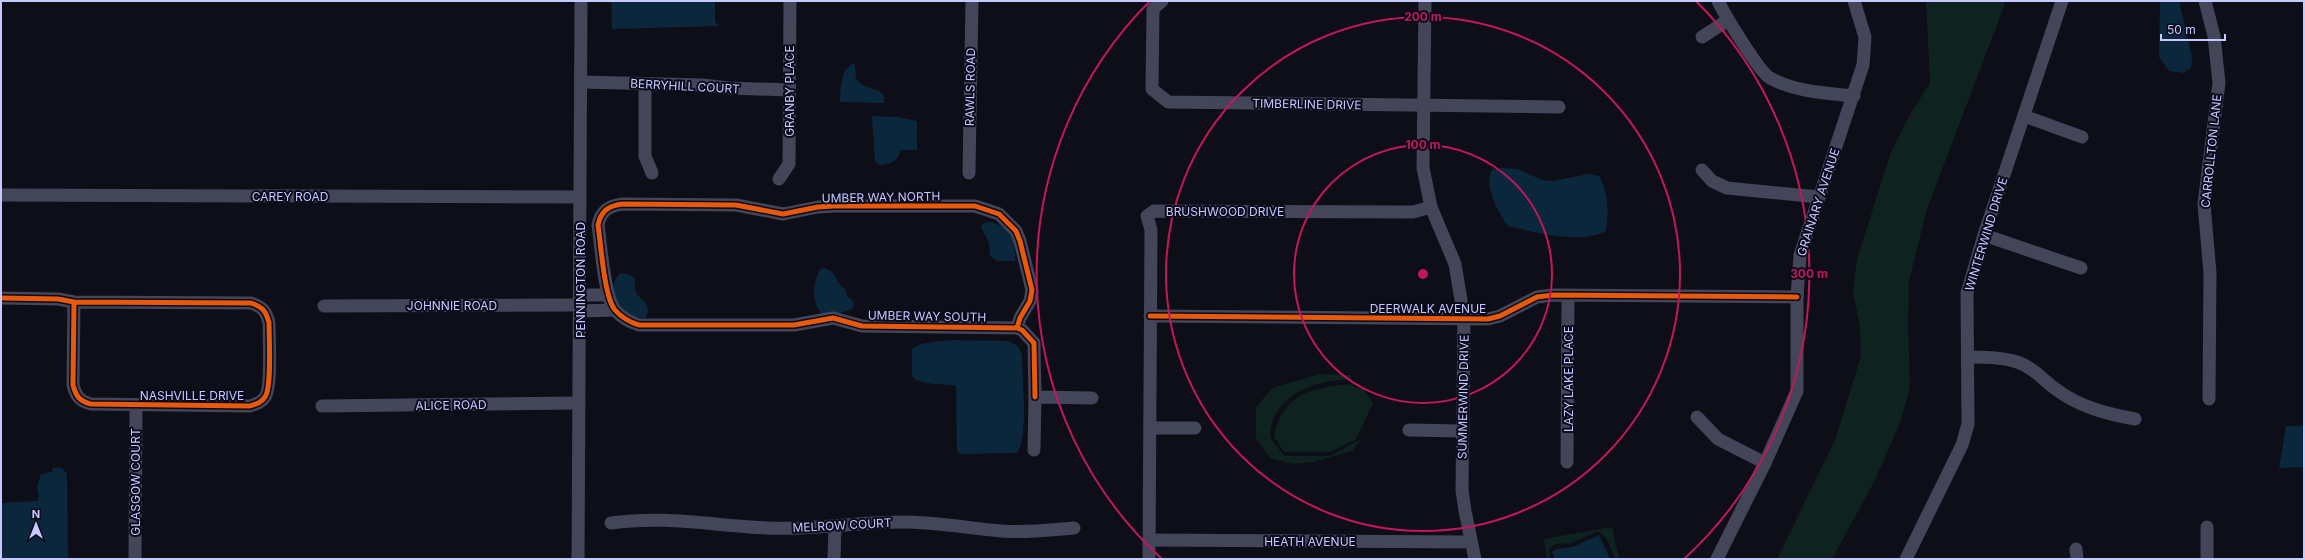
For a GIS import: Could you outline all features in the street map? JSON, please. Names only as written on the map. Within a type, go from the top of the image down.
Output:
[{"type":"street","name":"PENNINGTON ROAD","points":[[578,559],[581,1]]},
{"type":"street","name":"GRANBY PLACE","points":[[779,179],[789,164],[790,1]]},
{"type":"street","name":"RAWLS ROAD","points":[[969,173],[972,1]]},
{"type":"street","name":"TIMBERLINE DRIVE","points":[[1162,1],[1153,9],[1152,89],[1168,102],[1559,107]]},
{"type":"street","name":"SUMMERWIND DRIVE","points":[[1425,1],[1423,168],[1431,207],[1455,264],[1464,318],[1462,490],[1475,559]]},
{"type":"street","points":[[1718,1],[1728,20],[1768,77],[1804,92],[1854,96]]},
{"type":"street","name":"GRAINARY AVENUE","points":[[1717,559],[1765,463],[1797,391],[1797,297],[1800,256],[1864,65],[1865,37],[1854,1]]},
{"type":"street","name":"WINTERWIND DRIVE","points":[[1907,559],[1962,445],[1968,424],[1967,292],[1984,235],[2062,1]]},
{"type":"street","name":"CARROLLTON LANE","points":[[2205,1],[2214,36],[2219,83],[2204,204],[2210,273],[2209,399]]},
{"type":"street","points":[[1702,37],[1728,20]]},
{"type":"street","name":"BERRYHILL COURT","points":[[581,82],[789,90]]},
{"type":"street","points":[[644,84],[645,156],[652,173]]},
{"type":"street","points":[[2024,116],[2082,137]]},
{"type":"street","points":[[1702,170],[1712,181],[1727,188],[1819,197]]},
{"type":"street","name":"CAREY ROAD","points":[[1,195],[580,197]]},
{"type":"street","name":"UMBER WAY NORTH","points":[[608,295],[598,225],[600,216],[605,210],[613,206],[736,205],[783,214],[818,207],[834,206],[975,206],[999,214],[1016,231],[1020,241],[1032,290],[1030,301],[1020,318],[1017,328]]},
{"type":"street","name":"BRUSHWOOD DRIVE","points":[[1149,559],[1151,230],[1147,216],[1154,211],[1413,212],[1431,207]]},
{"type":"street","points":[[1984,235],[2081,268]]},
{"type":"street","points":[[580,303],[608,295]]},
{"type":"street","name":"UMBER WAY SOUTH","points":[[608,295],[615,310],[627,321],[639,325],[794,325],[833,318],[862,326],[1017,328]]},
{"type":"street","name":"LAZY LAKE PLACE","points":[[1568,295],[1568,462]]},
{"type":"street","name":"DEERWALK AVENUE","points":[[1150,316],[1488,319],[1500,316],[1537,296],[1797,297]]},
{"type":"street","name":"NASHVILLE DRIVE","points":[[1,298],[58,299],[74,302],[251,303],[262,307],[267,314],[269,323],[268,385],[266,396],[260,403],[250,406],[91,404],[83,402],[76,395],[73,385],[74,302]]},
{"type":"street","points":[[580,303],[615,310]]},
{"type":"street","name":"JOHNNIE ROAD","points":[[324,306],[580,303]]},
{"type":"street","points":[[1017,328],[1022,330],[1034,343],[1034,450]]},
{"type":"street","points":[[1968,358],[1997,357],[2018,362],[2035,371],[2057,390],[2080,404],[2107,414],[2135,419]]},
{"type":"street","points":[[1035,396],[1092,398]]},
{"type":"street","name":"ALICE ROAD","points":[[322,406],[579,403]]},
{"type":"street","name":"GLASGOW COURT","points":[[135,559],[136,405]]},
{"type":"street","points":[[1697,417],[1718,439],[1765,463]]},
{"type":"street","points":[[1150,428],[1195,428]]},
{"type":"street","points":[[1409,430],[1463,431]]},
{"type":"street","name":"MELROW COURT","points":[[611,523],[672,520],[768,528],[903,522],[931,523],[1002,531],[1074,528]]},
{"type":"street","points":[[834,559],[835,526]]},
{"type":"street","points":[[2206,559],[2207,527]]},
{"type":"street","name":"HEATH AVENUE","points":[[1149,540],[1471,542]]},
{"type":"green space","points":[[1926,1],[2006,1],[1927,209],[1909,281],[1908,325],[1910,387],[1900,423],[1874,482],[1832,559],[1777,559],[1835,440],[1861,356],[1860,326],[1853,292],[1857,259],[1891,152],[1909,116],[1930,83]]},
{"type":"green space","points":[[1319,374],[1351,375],[1352,380],[1340,380],[1310,386],[1290,397],[1276,414],[1271,425],[1270,437],[1284,456],[1330,456],[1361,439],[1352,451],[1314,462],[1293,464],[1270,458],[1256,438],[1256,407],[1272,388]]},
{"type":"green space","points":[[1349,384],[1364,390],[1373,403],[1356,439],[1330,452],[1284,452],[1274,436],[1278,422],[1291,402],[1311,391]]},
{"type":"green space","points":[[1612,527],[1619,559],[1615,559],[1607,539],[1598,531],[1572,543],[1555,544],[1549,549],[1550,559],[1547,559],[1544,539]]},
{"type":"water","points":[[611,1],[715,1],[715,22],[719,26],[612,29]]},
{"type":"water","points":[[2160,1],[2179,1],[2192,57],[2191,68],[2184,73],[2169,71],[2159,57]]},
{"type":"water","points":[[855,63],[856,79],[864,86],[880,91],[884,96],[884,103],[840,102],[842,79],[846,69]]},
{"type":"water","points":[[872,116],[897,117],[917,121],[917,150],[901,150],[898,157],[893,162],[879,165],[875,161]]},
{"type":"water","points":[[1503,168],[1518,169],[1542,180],[1553,181],[1588,174],[1599,176],[1605,190],[1607,203],[1608,217],[1606,231],[1596,235],[1571,237],[1544,234],[1508,226],[1493,199],[1489,183],[1492,170]]},
{"type":"water","points":[[989,222],[997,224],[1008,231],[1014,241],[1015,261],[997,261],[990,256],[989,243],[981,227],[983,223]]},
{"type":"water","points":[[822,268],[831,271],[842,287],[846,290],[847,296],[852,300],[854,305],[852,309],[840,313],[822,314],[818,309],[814,291],[816,278]]},
{"type":"water","points":[[620,273],[627,274],[634,278],[635,290],[648,307],[645,318],[629,314],[617,303],[613,288],[615,280]]},
{"type":"water","points":[[949,340],[1009,341],[1018,346],[1022,355],[1024,420],[1021,445],[1017,453],[961,454],[957,451],[956,386],[926,383],[915,379],[912,376],[912,349],[920,344]]},
{"type":"water","points":[[2286,426],[2304,426],[2304,467],[2279,468]]},
{"type":"water","points":[[53,468],[62,468],[67,474],[68,559],[1,559],[1,503],[37,501],[39,497],[37,487],[41,474],[52,472]]},
{"type":"water","points":[[1599,535],[1610,559],[1555,559],[1552,552],[1556,549],[1573,547]]},
{"type":"cycle path","points":[[1017,328],[1020,318],[1030,301],[1032,290],[1020,241],[1016,231],[999,214],[975,206],[834,206],[818,207],[783,214],[736,205],[622,204],[613,206],[606,210],[599,220],[598,225],[608,294],[615,310],[632,323],[639,325],[794,325],[833,318],[862,326],[1017,328],[1022,330],[1034,343],[1035,397]]},
{"type":"cycle path","points":[[1150,316],[1488,319],[1500,316],[1537,297],[1553,295],[1797,297]]},
{"type":"cycle path","points":[[1,298],[58,299],[74,302],[251,303],[263,310],[267,315],[269,323],[269,383],[265,397],[260,402],[250,406],[91,404],[81,400],[75,392],[73,385],[74,302]]}]
